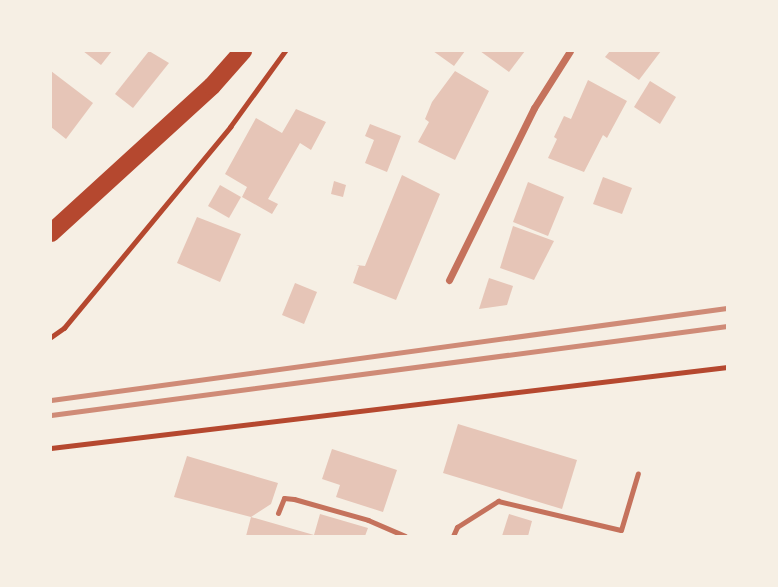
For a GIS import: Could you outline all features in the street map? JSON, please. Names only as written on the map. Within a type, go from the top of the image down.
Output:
[{"type":"main road","points":[[51,233],[212,86],[243,51]]},
{"type":"street","points":[[449,280],[534,108],[570,51]]},
{"type":"lane","points":[[453,536],[457,527],[498,501],[621,530],[638,473]]},
{"type":"lane","points":[[278,513],[284,498],[295,499],[405,536]]},
{"type":"path","points":[[51,337],[64,328],[230,127],[285,51]]},
{"type":"path","points":[[51,449],[727,367]]},
{"type":"building","points":[[83,51],[112,51],[101,65]]},
{"type":"building","points":[[149,51],[169,63],[133,108],[115,94]]},
{"type":"building","points":[[433,51],[465,51],[454,66]]},
{"type":"building","points":[[480,51],[525,51],[509,72]]},
{"type":"building","points":[[610,51],[661,51],[639,80],[605,57]]},
{"type":"building","points":[[51,71],[93,103],[66,139],[51,127]]},
{"type":"building","points":[[455,71],[489,91],[455,160],[418,142],[429,122],[425,119],[432,102]]},
{"type":"building","points":[[588,80],[627,101],[607,138],[603,135],[584,172],[548,158],[564,116],[571,119]]},
{"type":"building","points":[[650,81],[676,97],[660,124],[634,107]]},
{"type":"building","points":[[296,109],[326,122],[311,150],[300,143],[268,199],[278,204],[272,214],[242,197],[247,187],[225,174],[256,118],[282,133]]},
{"type":"building","points":[[370,124],[401,136],[387,172],[365,163],[374,140],[365,136]]},
{"type":"building","points":[[402,175],[440,194],[396,300],[353,283],[359,266],[356,265],[365,266]]},
{"type":"building","points":[[603,177],[632,188],[622,214],[593,204]]},
{"type":"building","points":[[334,181],[346,185],[343,197],[331,194]]},
{"type":"building","points":[[528,182],[564,197],[548,236],[513,222]]},
{"type":"building","points":[[220,185],[241,197],[229,218],[208,206]]},
{"type":"building","points":[[197,217],[241,234],[220,282],[177,263]]},
{"type":"building","points":[[513,226],[554,241],[534,280],[500,268]]},
{"type":"building","points":[[489,278],[513,286],[507,305],[479,309]]},
{"type":"building","points":[[295,283],[317,292],[304,324],[282,315]]},
{"type":"building","points":[[458,424],[577,460],[562,509],[443,473]]},
{"type":"building","points":[[332,449],[397,470],[383,512],[336,497],[340,485],[322,479]]},
{"type":"building","points":[[187,456],[278,483],[271,504],[251,517],[174,497]]},
{"type":"building","points":[[320,514],[368,528],[365,536],[246,536],[251,517],[314,535]]},
{"type":"building","points":[[509,514],[532,521],[528,536],[502,536]]},
{"type":"railway","points":[[51,400],[727,308]]},
{"type":"railway","points":[[51,415],[727,326]]}]
